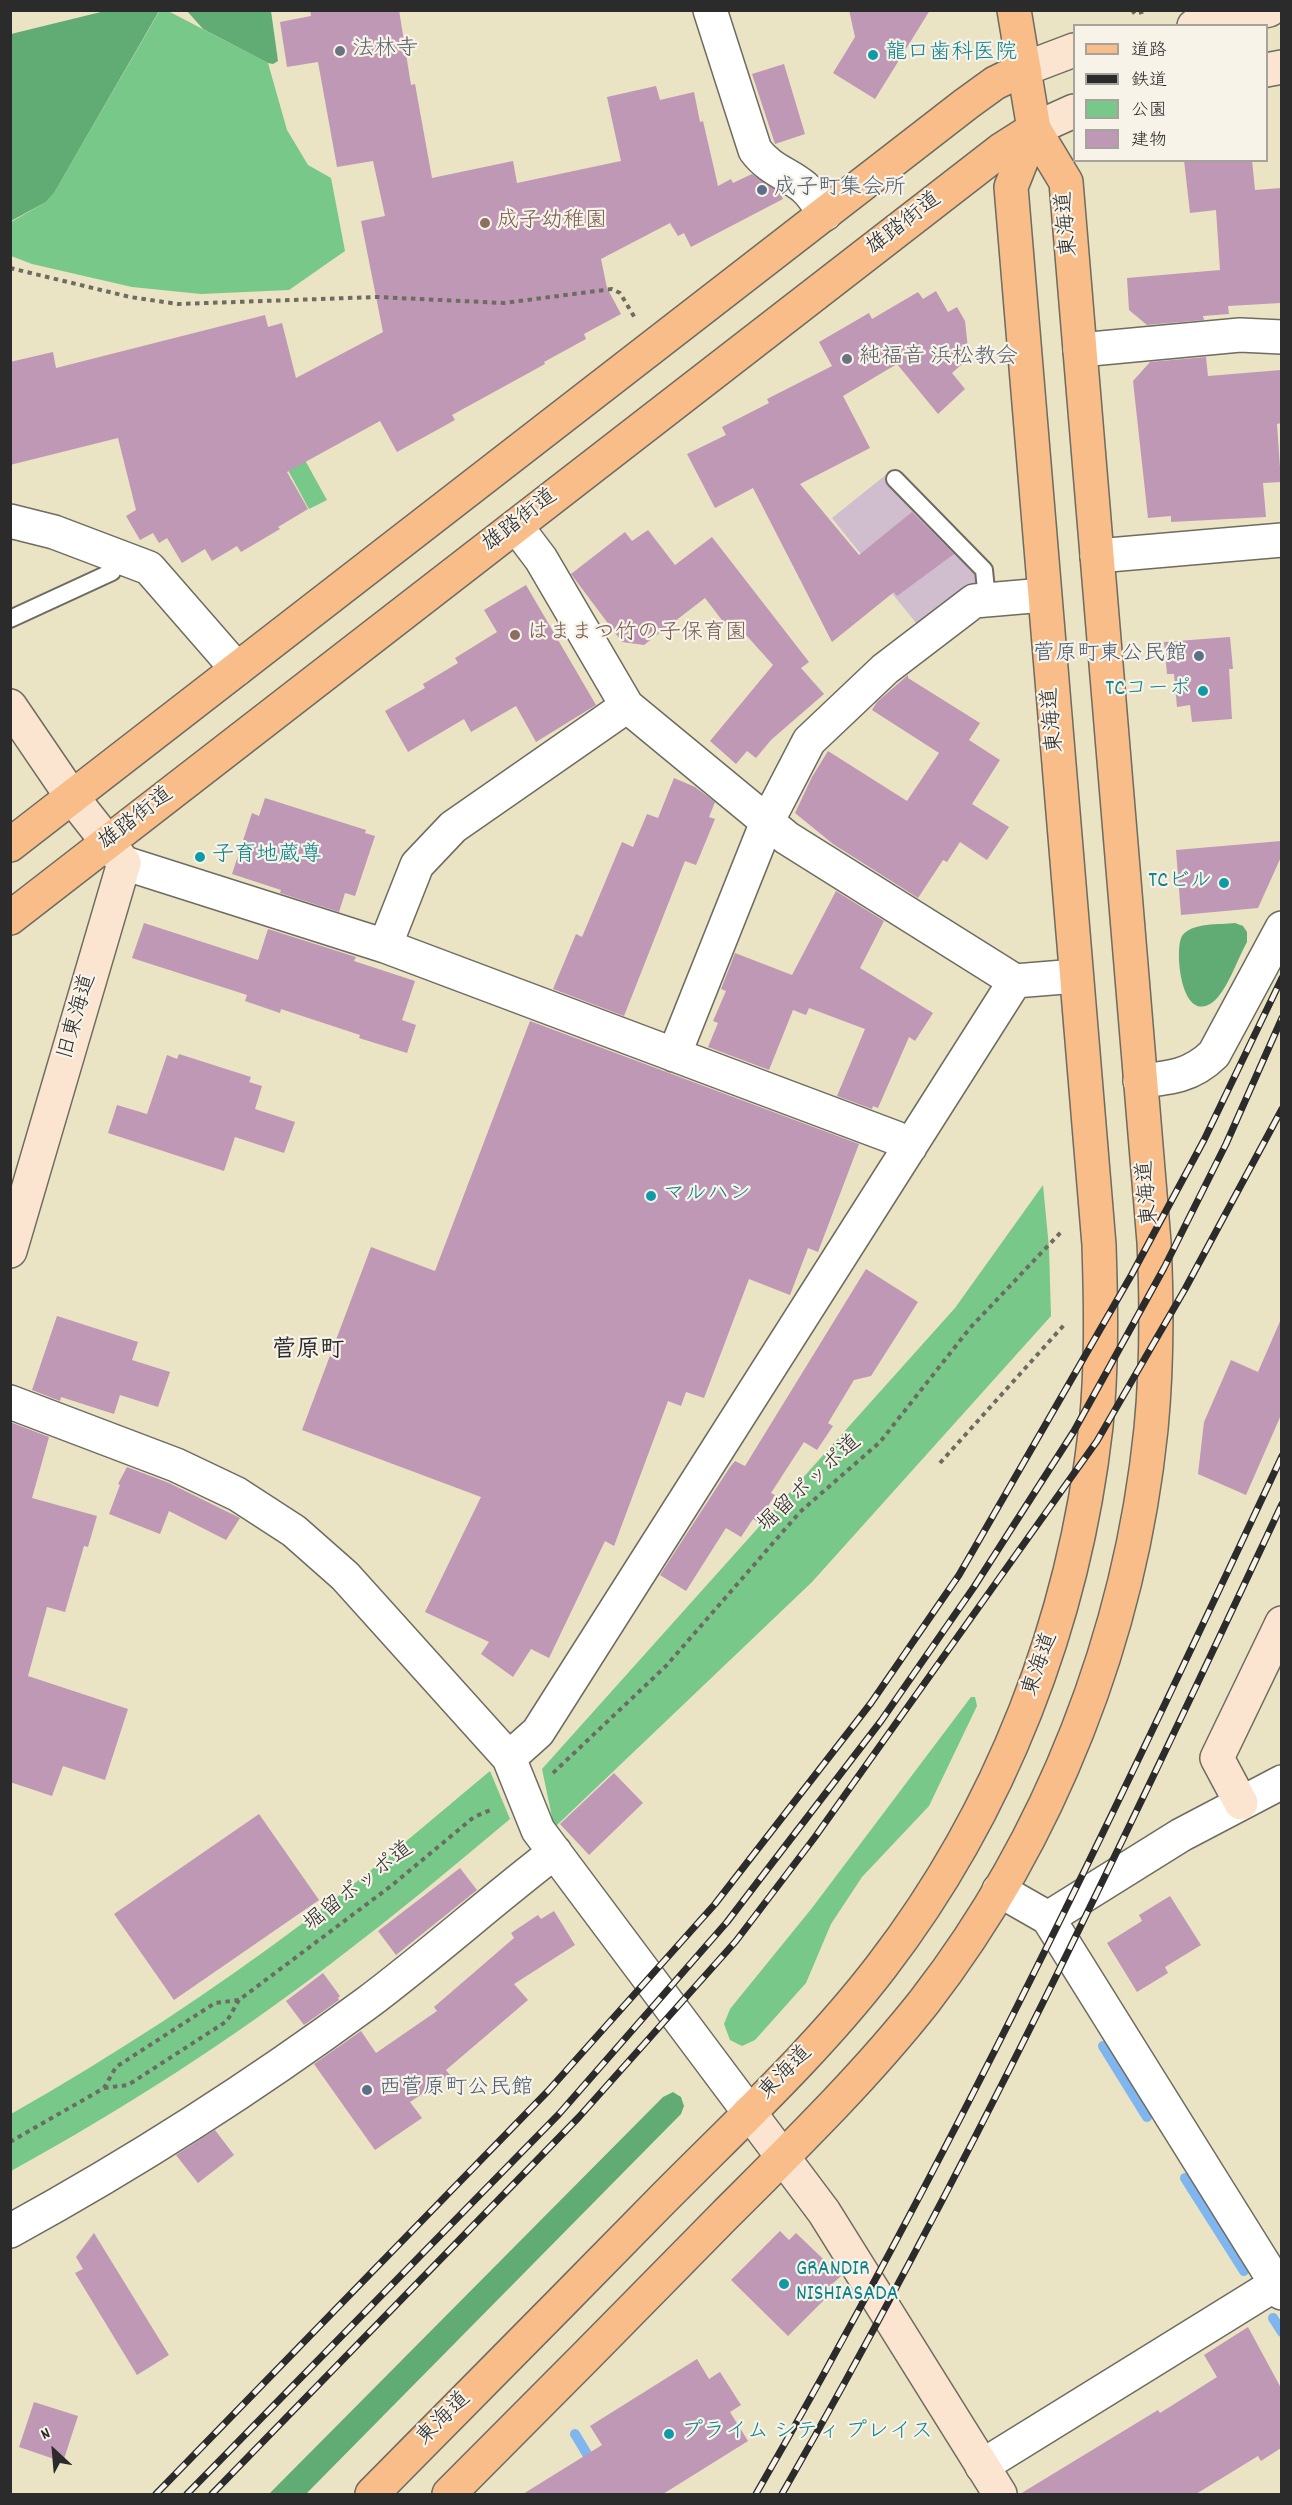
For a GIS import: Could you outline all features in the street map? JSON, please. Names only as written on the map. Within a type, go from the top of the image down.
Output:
[{"type":"main road","points":[[1014,10],[1034,129]]},
{"type":"main road","points":[[10,845],[966,104],[995,83],[1024,69]]},
{"type":"main road","name":"東海道","points":[[449,2494],[844,2095],[919,2008],[962,1949],[1026,1843],[1054,1787],[1096,1681],[1118,1611],[1144,1490],[1151,1428],[1157,1304],[1154,1242],[1066,182],[1034,129]]},
{"type":"main road","name":"東海道","points":[[372,2494],[749,2112],[844,2013],[881,1967],[948,1869],[993,1785],[1027,1709],[1064,1597],[1089,1482],[1096,1423],[1101,1305],[1099,1245],[1011,187],[1034,129]]},
{"type":"main road","name":"雄踏街道","points":[[10,918],[116,853],[516,526],[1001,150],[1034,129]]},
{"type":"street","points":[[710,10],[755,150],[774,170],[804,187],[825,214]]},
{"type":"street","points":[[1203,24],[1269,10]]},
{"type":"street","points":[[1024,69],[1073,50]]},
{"type":"street","points":[[1034,129],[1073,111]]},
{"type":"street","points":[[1080,350],[1240,335],[1281,337]]},
{"type":"street","points":[[10,521],[54,532],[148,568],[237,669]]},
{"type":"street","points":[[516,526],[541,559],[627,706],[767,822],[788,838],[1015,981],[1076,976]]},
{"type":"street","points":[[1097,556],[1281,540]]},
{"type":"street","points":[[674,1055],[767,822],[809,741],[885,669],[974,601],[1044,595]]},
{"type":"street","points":[[10,705],[72,797],[116,853],[386,946],[896,1138],[910,1147]]},
{"type":"street","points":[[386,946],[417,865],[453,827],[627,706]]},
{"type":"street","name":"旧東海道","points":[[10,1251],[116,853]]},
{"type":"street","points":[[1140,1081],[1177,1078],[1204,1065],[1214,1054],[1281,928]]},
{"type":"street","points":[[509,1758],[538,1732],[1015,981]]},
{"type":"street","points":[[10,1402],[207,1479],[237,1494],[294,1531],[345,1576],[509,1758],[538,1830],[824,2212],[1000,2494]]},
{"type":"street","points":[[1240,1803],[1217,1758],[1281,1623]]},
{"type":"street","points":[[1048,1918],[1180,1835],[1281,1782]]},
{"type":"street","points":[[10,2231],[142,2155],[294,2056],[422,1960],[555,1852]]},
{"type":"street","points":[[982,2466],[1279,2288],[1048,1918],[999,1890]]},
{"type":"lane","points":[[895,479],[984,570],[987,600]]},
{"type":"lane","points":[[10,619],[112,572],[118,556]]},
{"type":"path","points":[[1132,10],[1136,14],[1148,10]]},
{"type":"path","points":[[10,268],[130,297],[178,304],[377,297],[504,303],[612,289],[620,293],[635,318]]},
{"type":"path","name":"堀留ポッポ道","points":[[547,1777],[555,1772],[666,1666],[800,1512],[880,1442],[970,1328],[1061,1232]]},
{"type":"path","points":[[940,1463],[1065,1324]]},
{"type":"path","name":"堀留ポッポ道","points":[[10,2142],[104,2088],[128,2085],[217,2028],[226,2021],[239,2000],[391,1886],[474,1817],[502,1805]]},
{"type":"path","name":"堀留ポッポ道","points":[[104,2088],[117,2067],[215,2003],[239,2000]]},
{"type":"shaded area","points":[[892,470],[986,566],[978,584],[920,628],[832,518]]},
{"type":"green space","points":[[160,10],[168,11],[268,63],[287,130],[308,165],[331,178],[345,251],[289,290],[201,294],[132,287],[32,264],[11,256],[11,222],[46,202],[54,193]]},
{"type":"green space","points":[[105,11],[159,11],[54,193],[46,202],[11,221],[11,34]]},
{"type":"green space","points":[[187,11],[271,11],[278,61],[273,64],[268,63],[203,29]]},
{"type":"green space","points":[[280,415],[327,500],[309,509],[263,424]]},
{"type":"green space","points":[[1235,923],[1243,926],[1247,932],[1247,942],[1228,982],[1213,1002],[1202,1007],[1194,1004],[1182,983],[1179,955],[1182,936],[1192,928],[1199,926]]},
{"type":"green space","points":[[1043,1185],[1049,1248],[1051,1316],[812,1582],[556,1826],[553,1822],[542,1769],[955,1308]]},
{"type":"green space","points":[[971,1697],[975,1697],[977,1706],[929,1806],[862,1877],[831,1924],[806,1983],[755,2040],[742,2046],[730,2040],[724,2024],[730,2009],[812,1908]]},
{"type":"green space","points":[[490,1771],[510,1819],[489,1837],[359,1942],[258,2017],[137,2098],[11,2171],[11,2114],[162,2022],[235,1972],[354,1884]]},
{"type":"green space","points":[[673,2092],[681,2097],[684,2106],[681,2114],[306,2494],[269,2494],[663,2097]]},
{"type":"building","points":[[310,10],[399,10],[411,85],[415,84],[432,178],[513,161],[517,183],[621,161],[607,97],[656,86],[660,100],[694,92],[718,186],[731,179],[733,183],[752,174],[780,193],[783,199],[691,247],[684,233],[678,236],[670,223],[601,259],[607,288],[621,314],[584,334],[586,339],[544,362],[545,364],[452,415],[455,420],[397,452],[380,421],[287,472],[308,509],[241,552],[237,546],[212,561],[205,549],[182,563],[167,538],[159,543],[153,533],[140,540],[126,516],[136,510],[118,438],[10,465],[10,362],[53,352],[56,368],[265,315],[268,327],[282,323],[296,378],[383,332],[361,221],[385,216],[373,161],[337,167],[318,62],[287,67],[280,22],[311,16]]},
{"type":"building","name":"龍口歯科医院","points":[[849,10],[930,10],[875,99],[833,73],[855,37]]},
{"type":"building","points":[[784,64],[805,134],[775,144],[752,74]]},
{"type":"building","points":[[1184,162],[1252,162],[1255,190],[1281,188],[1281,303],[1228,306],[1229,314],[1203,316],[1204,320],[1147,325],[1129,310],[1127,278],[1220,270],[1216,210],[1190,213]]},
{"type":"building","points":[[936,291],[948,312],[957,307],[965,321],[969,358],[952,373],[965,389],[938,414],[897,364],[843,396],[870,448],[800,484],[859,555],[912,512],[954,554],[897,596],[894,592],[832,642],[753,488],[715,508],[687,454],[726,435],[722,427],[769,403],[767,399],[832,366],[819,342],[869,313],[872,319],[918,292],[923,299]]},
{"type":"building","points":[[1206,357],[1208,376],[1281,370],[1281,423],[1277,424],[1281,482],[1263,483],[1266,517],[1171,522],[1171,516],[1148,518],[1133,381],[1150,362]]},
{"type":"building","points":[[648,530],[675,565],[712,537],[809,662],[801,668],[824,694],[771,740],[756,758],[747,751],[736,764],[710,741],[773,665],[738,626],[731,632],[705,598],[644,645],[622,642],[571,574],[625,532],[632,541]]},
{"type":"building","points":[[526,585],[596,705],[536,742],[516,706],[471,732],[464,719],[408,752],[385,711],[425,688],[423,684],[458,663],[455,658],[497,632],[484,610]]},
{"type":"building","points":[[1230,637],[1233,669],[1229,669],[1232,719],[1192,722],[1190,705],[1177,707],[1174,674],[1167,674],[1164,642]]},
{"type":"building","points":[[908,675],[908,678],[980,723],[969,740],[1000,760],[972,804],[1009,827],[987,860],[960,842],[947,862],[943,860],[918,898],[833,844],[795,813],[812,777],[828,751],[907,801],[939,753],[872,710],[877,702]]},
{"type":"building","points":[[674,778],[695,787],[715,802],[709,817],[715,819],[696,865],[685,861],[624,1016],[553,989],[576,934],[582,937],[622,842],[633,847],[647,814],[658,818]]},
{"type":"building","points":[[265,798],[366,830],[365,833],[375,836],[355,896],[345,893],[339,912],[280,893],[281,890],[232,874],[252,813],[259,816]]},
{"type":"building","name":"TCビル","points":[[1281,841],[1281,857],[1258,908],[1181,915],[1176,850]]},
{"type":"building","points":[[836,891],[884,921],[860,968],[933,1013],[915,1041],[909,1037],[878,1108],[873,1106],[872,1109],[837,1096],[865,1029],[809,1008],[806,1015],[793,1010],[769,1070],[708,1047],[718,1023],[713,1021],[726,991],[721,989],[735,953],[792,975]]},
{"type":"building","points":[[144,923],[258,960],[268,929],[356,957],[354,961],[415,981],[402,1020],[416,1025],[407,1053],[281,1009],[280,1013],[245,1001],[247,995],[132,958]]},
{"type":"building","points":[[530,1021],[859,1144],[818,1252],[808,1248],[790,1295],[749,1279],[704,1398],[686,1392],[681,1406],[668,1401],[614,1546],[605,1541],[549,1658],[531,1649],[513,1677],[481,1654],[489,1642],[425,1612],[481,1497],[302,1430],[371,1247],[435,1271]]},
{"type":"building","points":[[179,1054],[251,1077],[249,1082],[262,1086],[255,1109],[295,1122],[284,1153],[235,1137],[224,1171],[108,1133],[117,1105],[147,1114],[167,1055],[177,1059]]},
{"type":"building","points":[[866,1269],[918,1302],[871,1376],[854,1380],[828,1423],[833,1426],[817,1450],[804,1442],[771,1493],[775,1495],[758,1522],[753,1519],[741,1537],[726,1528],[686,1591],[660,1575],[730,1467],[735,1461],[745,1466]]},
{"type":"building","points":[[57,1316],[138,1342],[132,1360],[170,1372],[158,1407],[120,1395],[114,1414],[61,1397],[60,1401],[32,1390]]},
{"type":"building","points":[[1281,1319],[1281,1415],[1246,1495],[1198,1474],[1204,1422],[1231,1360],[1258,1372]]},
{"type":"building","points":[[10,1422],[49,1437],[32,1498],[97,1516],[88,1547],[84,1546],[65,1612],[47,1607],[28,1676],[128,1709],[105,1780],[63,1766],[52,1796],[10,1782]]},
{"type":"building","points":[[127,1467],[169,1483],[240,1518],[226,1540],[169,1511],[160,1534],[109,1514],[120,1485],[118,1484]]},
{"type":"building","points":[[614,1773],[643,1803],[589,1855],[560,1824]]},
{"type":"building","points":[[259,1814],[319,1900],[174,2000],[114,1914]]},
{"type":"building","points":[[460,1868],[477,1890],[396,1955],[378,1931]]},
{"type":"building","points":[[1170,1896],[1201,1945],[1165,1967],[1168,1973],[1137,1992],[1107,1943],[1142,1921],[1139,1915]]},
{"type":"building","points":[[554,1911],[575,1945],[514,1984],[528,2000],[446,2070],[450,2075],[410,2102],[422,2118],[375,2150],[314,2064],[361,2031],[376,2053],[437,2011],[434,2007],[514,1938],[511,1933],[538,1915],[541,1919]]},
{"type":"building","points":[[323,1973],[340,1996],[339,2000],[304,2025],[286,2001]]},
{"type":"building","points":[[215,2130],[234,2155],[198,2183],[176,2155]]},
{"type":"building","name":"GRANDIR NISHIASADA","points":[[780,2231],[789,2240],[796,2233],[841,2276],[829,2287],[833,2291],[788,2336],[731,2280]]},
{"type":"building","points":[[94,2233],[169,2355],[137,2375],[75,2273],[83,2269],[76,2257]]},
{"type":"building","points":[[1248,2327],[1281,2388],[1281,2448],[1261,2461],[1258,2456],[1196,2494],[1020,2494],[1158,2410],[1160,2413],[1217,2377],[1204,2355]]},
{"type":"building","name":"プライム シティ プレイス","points":[[697,2359],[709,2379],[720,2372],[741,2405],[730,2412],[748,2441],[663,2494],[523,2494],[602,2445],[590,2426]]},
{"type":"building","points":[[34,2402],[78,2416],[63,2462],[19,2447]]},
{"type":"waterway","points":[[1103,2046],[1147,2117]]},
{"type":"waterway","points":[[1185,2178],[1244,2271]]},
{"type":"waterway","points":[[1273,2318],[1282,2332]]},
{"type":"waterway","points":[[575,2434],[593,2464]]},
{"type":"railway","points":[[156,2494],[548,2091],[715,1904],[871,1703],[959,1575],[1132,1274],[1204,1140],[1282,978]]},
{"type":"railway","points":[[187,2494],[559,2114],[727,1922],[881,1721],[974,1587],[1074,1431],[1164,1268],[1226,1144],[1282,1018]]},
{"type":"railway","points":[[212,2494],[579,2117],[736,1941],[815,1837],[1097,1441],[1185,1289],[1282,1109]]},
{"type":"railway","points":[[756,2494],[897,2240],[1030,1981],[1158,1719],[1282,1456]]},
{"type":"railway","points":[[782,2494],[850,2373],[980,2128],[1164,1755],[1282,1504]]},
{"type":"place","name":"法林寺","points":[[340,51]]},
{"type":"place","name":"龍口歯科医院","points":[[873,55]]},
{"type":"place","name":"成子町集会所","points":[[762,190]]},
{"type":"place","name":"成子幼稚園","points":[[485,223]]},
{"type":"place","name":"純福音 浜松教会","points":[[847,359]]},
{"type":"place","name":"はままつ竹の子保育園","points":[[515,635]]},
{"type":"place","name":"菅原町東公民館","points":[[1199,656]]},
{"type":"place","name":"TCコーポ","points":[[1203,691]]},
{"type":"place","name":"子育地蔵尊","points":[[200,857]]},
{"type":"place","name":"TCビル","points":[[1224,883]]},
{"type":"place","name":"マルハン","points":[[651,1196]]},
{"type":"place","name":"西菅原町公民館","points":[[367,2090]]},
{"type":"place","name":"GRANDIR NISHIASADA","points":[[784,2284]]},
{"type":"place","name":"プライム シティ プレイス","points":[[669,2434]]},
{"type":"district","name":"菅原町","points":[[308,1353]]}]
